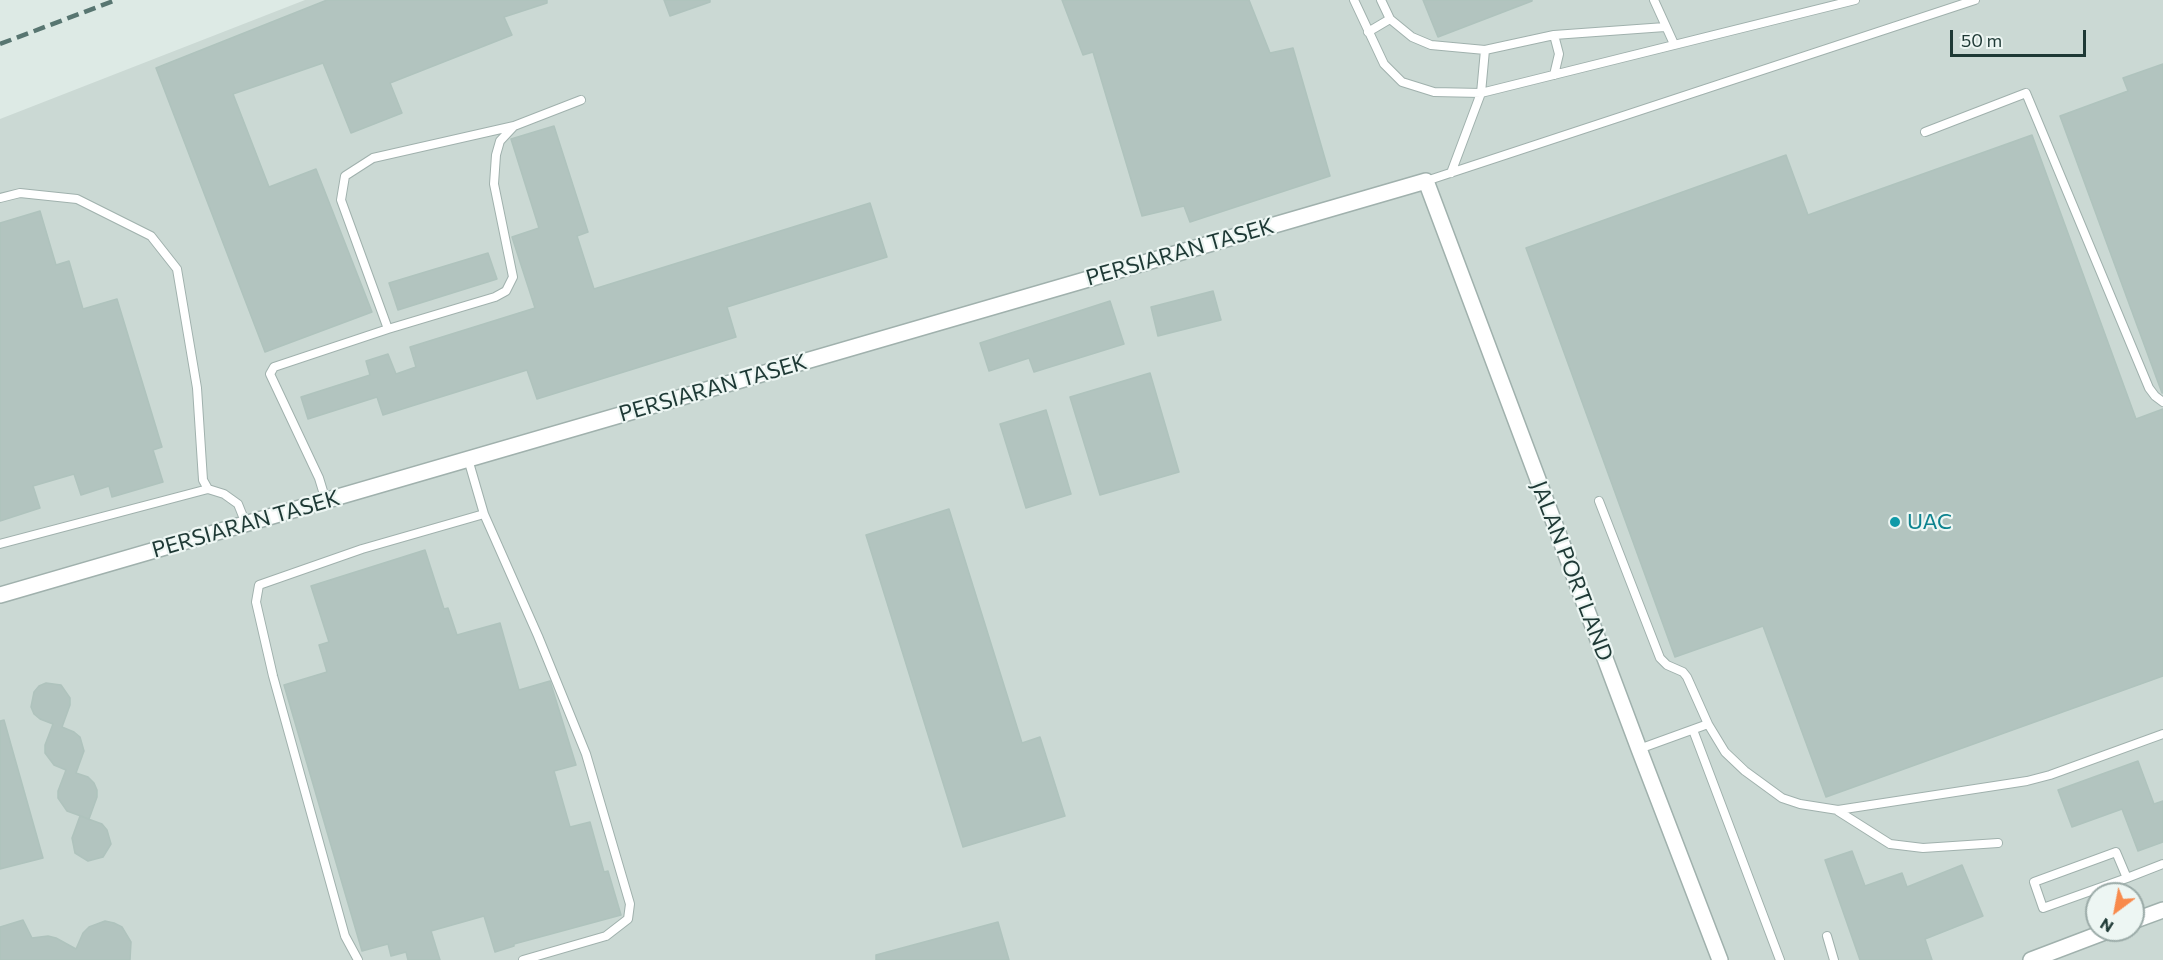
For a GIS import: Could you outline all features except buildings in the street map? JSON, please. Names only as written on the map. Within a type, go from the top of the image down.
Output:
[{"type":"street","name":"PERSIARAN TASEK","points":[[0,595],[1426,181]]},
{"type":"street","name":"JALAN PORTLAND","points":[[1426,181],[1720,960]]},
{"type":"street","points":[[2145,917],[2163,910]]},
{"type":"street","points":[[2031,960],[2085,939]]},
{"type":"lane","points":[[1354,0],[1384,64],[1402,82],[1434,92],[1481,93],[1855,0]]},
{"type":"lane","points":[[1381,0],[1390,19],[1412,37],[1431,45],[1485,50],[1554,35],[1665,27]]},
{"type":"lane","points":[[1654,0],[1674,44]]},
{"type":"lane","points":[[1426,181],[1975,0]]},
{"type":"lane","points":[[1368,32],[1390,19]]},
{"type":"lane","points":[[1554,35],[1559,54],[1554,75]]},
{"type":"lane","points":[[1451,173],[1481,93],[1485,50]]},
{"type":"lane","points":[[1925,132],[2026,93],[2149,388],[2163,402]]},
{"type":"lane","points":[[388,329],[341,200],[345,176],[373,158],[514,126],[581,100]]},
{"type":"lane","points":[[326,501],[319,478],[270,374],[274,367],[388,329],[495,297],[506,291],[513,277],[494,184],[496,155],[500,141],[514,126]]},
{"type":"lane","points":[[0,198],[20,193],[77,198],[151,236],[177,269],[197,388],[203,480],[208,489]]},
{"type":"lane","points":[[468,459],[484,514],[538,636],[586,754],[630,904],[628,919],[606,936],[523,960]]},
{"type":"lane","points":[[0,544],[208,489],[224,494],[238,504],[246,524]]},
{"type":"lane","points":[[1599,501],[1660,658],[1687,677],[1708,724],[1725,752],[1745,771],[1782,798],[1800,804],[1838,810],[2027,781],[2050,775],[2163,734]]},
{"type":"lane","points":[[358,960],[345,936],[273,676],[256,602],[259,585],[362,549],[484,514]]},
{"type":"lane","points":[[1639,749],[1708,724]]},
{"type":"lane","points":[[1693,730],[1780,960]]},
{"type":"lane","points":[[1838,810],[1890,844],[1923,848],[1998,843]]},
{"type":"lane","points":[[2127,878],[2116,852],[2034,882],[2043,908],[2127,878],[2163,864]]},
{"type":"lane","points":[[1827,936],[1834,960]]},
{"type":"shaded area","points":[[305,0],[2163,0],[2163,960],[0,960],[0,119]]},
{"type":"railway","points":[[0,44],[116,0]]},
{"type":"place","name":"UAC","points":[[1895,522]]}]
